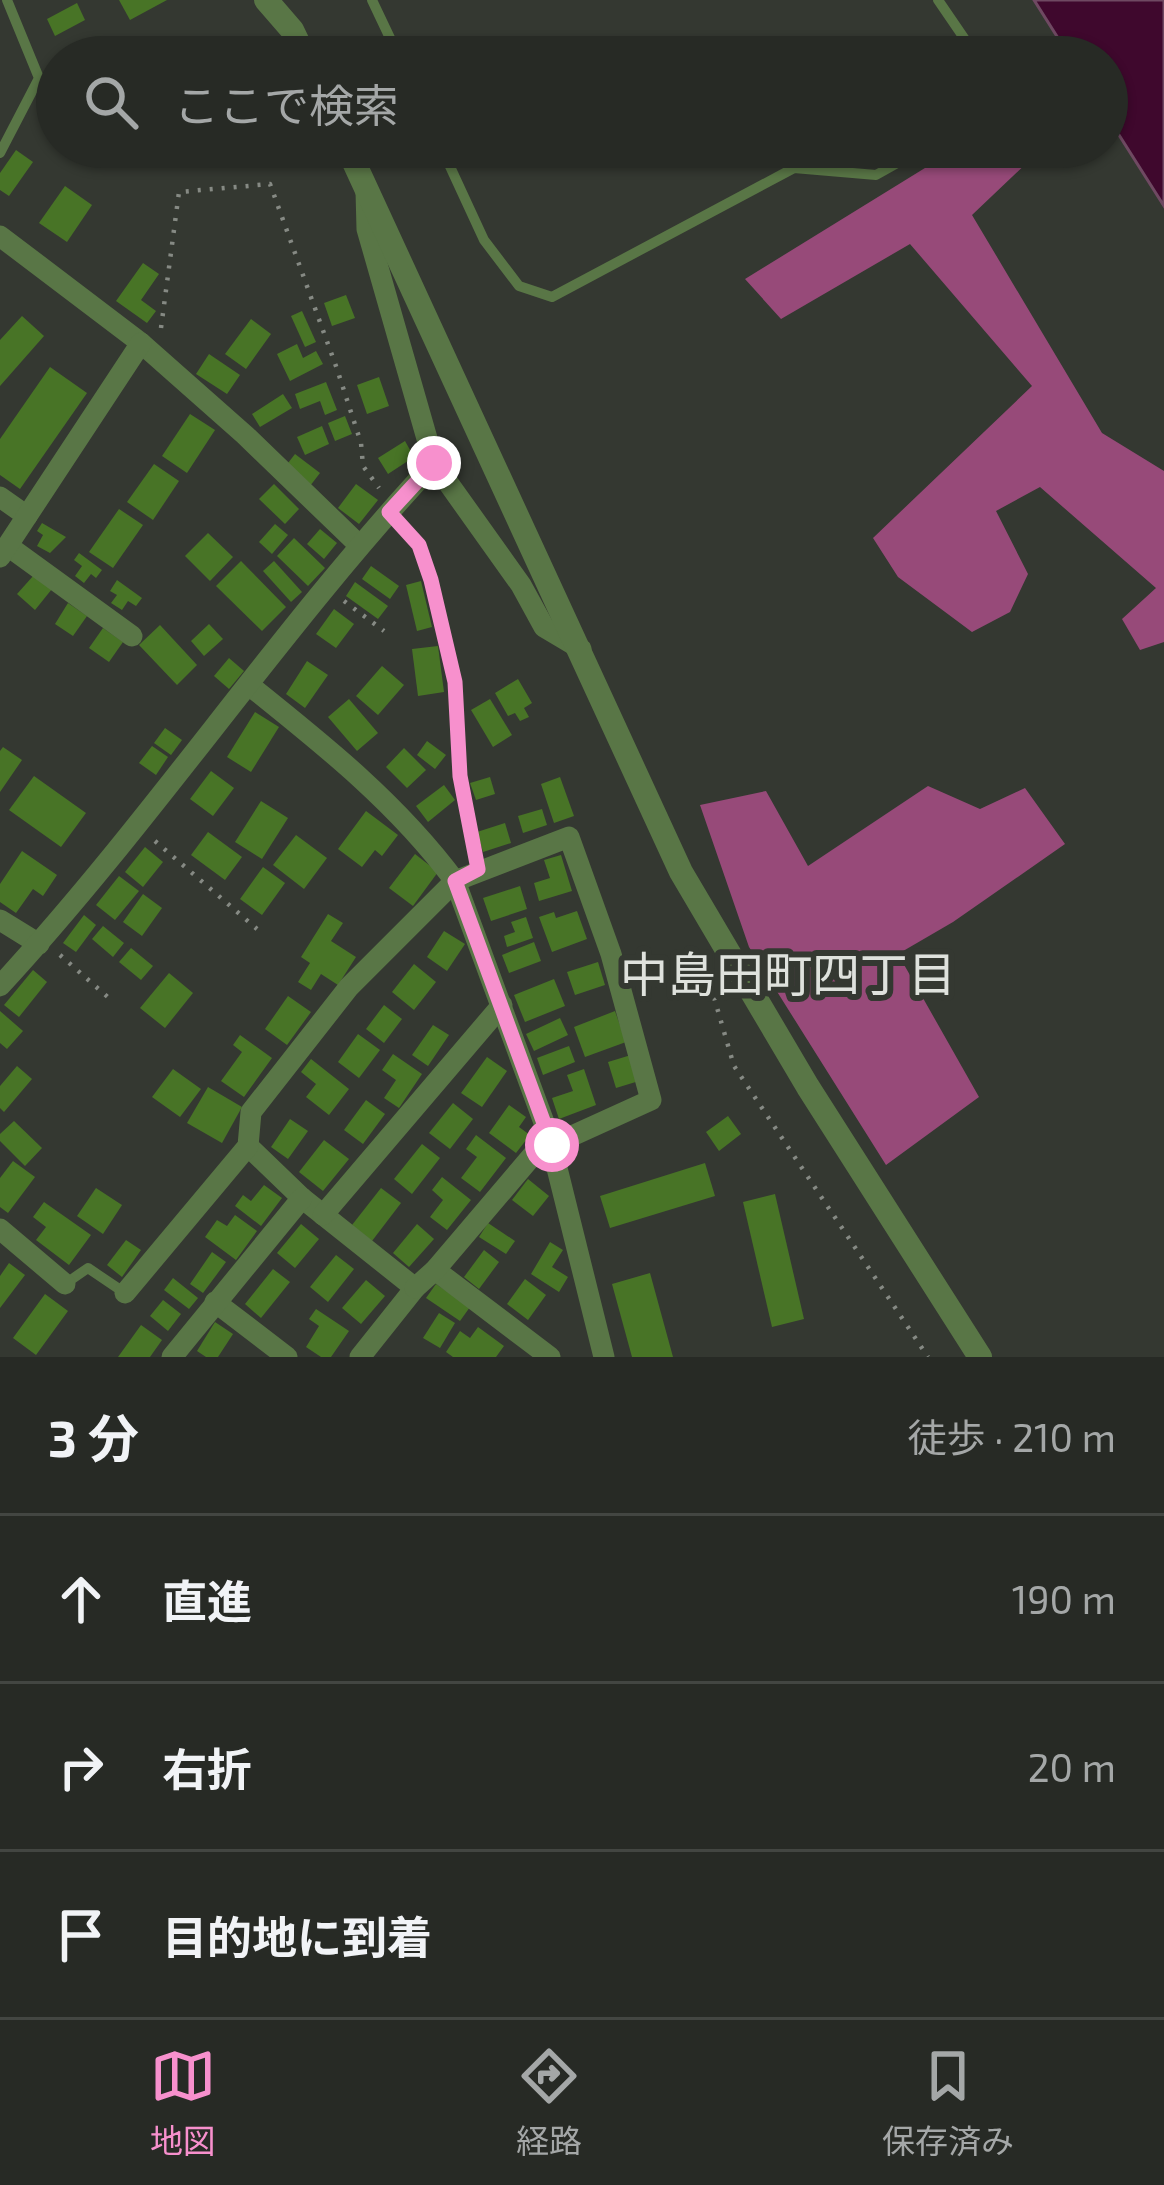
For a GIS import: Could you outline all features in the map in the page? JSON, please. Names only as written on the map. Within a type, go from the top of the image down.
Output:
[{"type":"street","points":[[266,0],[292,30]]},
{"type":"street","points":[[277,0],[295,36]]},
{"type":"street","points":[[357,168],[681,872],[808,1087],[980,1357]]},
{"type":"street","points":[[366,186],[367,229],[434,463],[521,585],[544,627],[581,649]]},
{"type":"street","points":[[0,236],[149,350],[358,544]]},
{"type":"street","points":[[132,636],[4,552],[149,350]]},
{"type":"street","points":[[0,986],[137,825],[358,544],[434,463]]},
{"type":"street","points":[[0,497],[27,516]]},
{"type":"street","points":[[249,685],[358,773],[455,881],[550,1140],[604,1357]]},
{"type":"street","points":[[125,1293],[248,1146],[251,1112],[349,987],[455,881],[569,836],[611,954],[651,1100],[550,1140],[415,1288],[360,1357]]},
{"type":"street","points":[[0,920],[40,942]]},
{"type":"street","points":[[323,1215],[502,1005]]},
{"type":"street","points":[[248,1146],[302,1198],[415,1288]]},
{"type":"street","points":[[172,1357],[302,1198]]},
{"type":"street","points":[[0,1229],[65,1284]]},
{"type":"street","points":[[435,1270],[550,1357]]},
{"type":"street","points":[[215,1302],[287,1357]]},
{"type":"lane","points":[[7,0],[36,71]]},
{"type":"lane","points":[[372,0],[389,36]]},
{"type":"lane","points":[[938,0],[962,36]]},
{"type":"lane","points":[[0,153],[36,84]]},
{"type":"lane","points":[[451,168],[484,241],[519,286],[552,297],[794,168],[876,175],[888,168]]},
{"type":"lane","points":[[65,1284],[88,1268],[125,1293]]},
{"type":"path","points":[[149,350],[179,192],[269,184],[337,369],[361,443],[363,466],[419,545],[436,600],[455,682],[460,776],[478,869]]},
{"type":"path","points":[[325,588],[384,631]]},
{"type":"path","points":[[137,825],[257,929]]},
{"type":"path","points":[[40,942],[110,999]]},
{"type":"path","points":[[702,956],[734,1066],[928,1357]]},
{"type":"shaded area","points":[[1034,0],[1164,0],[1164,206],[1128,149],[1128,36],[1057,36]]},
{"type":"shaded area","points":[[925,168],[1022,168],[972,215],[1102,433],[1164,471],[1164,642],[1140,650],[1122,619],[1156,588],[1040,487],[996,511],[1028,574],[1010,612],[972,632],[898,577],[873,538],[1032,386],[910,244],[781,319],[745,279]]},
{"type":"shaded area","points":[[928,786],[980,809],[1025,788],[1065,844],[898,954],[979,1097],[886,1165],[749,947],[700,805],[766,791],[808,866]]},
{"type":"building","points":[[119,0],[167,0],[130,20]]},
{"type":"building","points":[[77,3],[85,20],[55,36],[47,19]]},
{"type":"building","points":[[16,150],[33,162],[9,196],[0,190],[0,173]]},
{"type":"building","points":[[65,186],[92,205],[67,242],[39,223]]},
{"type":"building","points":[[143,263],[159,274],[141,300],[156,311],[147,323],[116,301]]},
{"type":"building","points":[[346,295],[355,318],[332,326],[324,303]]},
{"type":"building","points":[[302,311],[316,342],[305,347],[291,316]]},
{"type":"building","points":[[22,316],[44,336],[0,386],[0,340]]},
{"type":"building","points":[[251,319],[271,334],[246,369],[225,354]]},
{"type":"building","points":[[297,344],[303,358],[316,351],[323,364],[290,381],[277,354]]},
{"type":"building","points":[[209,354],[240,375],[227,394],[196,374]]},
{"type":"building","points":[[50,367],[87,393],[20,489],[0,475],[0,439]]},
{"type":"building","points":[[379,377],[389,406],[367,414],[357,385]]},
{"type":"building","points":[[326,382],[337,410],[325,415],[320,401],[300,409],[295,394]]},
{"type":"building","points":[[283,394],[292,408],[260,427],[252,414]]},
{"type":"building","points":[[190,414],[215,430],[187,473],[162,456]]},
{"type":"building","points":[[345,416],[352,434],[335,441],[328,423]]},
{"type":"building","points":[[322,426],[329,444],[305,455],[297,437]]},
{"type":"building","points":[[405,441],[414,457],[388,474],[378,458]]},
{"type":"building","points":[[295,454],[320,473],[310,486],[285,467]]},
{"type":"building","points":[[154,464],[179,481],[153,520],[127,502]]},
{"type":"building","points":[[274,484],[299,509],[285,524],[259,499]]},
{"type":"building","points":[[356,484],[378,500],[359,524],[338,508]]},
{"type":"building","points":[[119,509],[143,525],[113,568],[89,552]]},
{"type":"building","points":[[42,523],[66,537],[50,553],[37,546]]},
{"type":"building","points":[[275,524],[288,535],[272,554],[259,542]]},
{"type":"building","points":[[320,529],[337,543],[324,559],[307,544]]},
{"type":"building","points":[[208,533],[233,557],[210,581],[185,556]]},
{"type":"building","points":[[294,538],[325,568],[308,586],[277,556]]},
{"type":"building","points":[[79,553],[102,570],[84,583],[75,576],[82,566],[74,560]]},
{"type":"building","points":[[241,561],[286,607],[262,631],[216,586]]},
{"type":"building","points":[[274,561],[302,592],[291,602],[263,571]]},
{"type":"building","points":[[371,566],[399,586],[390,599],[362,579]]},
{"type":"building","points":[[34,575],[52,589],[35,610],[17,594]]},
{"type":"building","points":[[117,580],[142,598],[136,606],[128,601],[122,610],[111,603],[117,595],[110,591]]},
{"type":"building","points":[[421,581],[432,627],[417,631],[406,585]]},
{"type":"building","points":[[355,582],[388,606],[378,619],[346,596]]},
{"type":"building","points":[[68,603],[87,616],[73,636],[55,624]]},
{"type":"building","points":[[334,609],[354,624],[336,648],[316,634]]},
{"type":"building","points":[[209,624],[223,639],[204,656],[191,641]]},
{"type":"building","points":[[160,625],[197,665],[177,685],[139,645]]},
{"type":"building","points":[[103,628],[123,642],[109,662],[89,648]]},
{"type":"building","points":[[438,646],[444,692],[418,696],[412,649]]},
{"type":"building","points":[[229,658],[244,671],[229,689],[214,676]]},
{"type":"building","points":[[307,661],[328,675],[305,708],[286,694]]},
{"type":"building","points":[[382,666],[404,685],[378,715],[356,696]]},
{"type":"building","points":[[518,679],[532,703],[524,708],[529,717],[520,721],[515,713],[508,716],[495,693]]},
{"type":"building","points":[[349,699],[378,733],[357,751],[328,717]]},
{"type":"building","points":[[490,699],[512,735],[493,747],[471,710]]},
{"type":"building","points":[[255,712],[279,727],[251,772],[227,757]]},
{"type":"building","points":[[165,728],[182,740],[171,755],[154,743]]},
{"type":"building","points":[[427,741],[446,755],[435,769],[417,755]]},
{"type":"building","points":[[152,746],[168,757],[156,775],[139,763]]},
{"type":"building","points":[[3,747],[22,760],[0,792],[0,751]]},
{"type":"building","points":[[404,748],[426,770],[407,788],[386,767]]},
{"type":"building","points":[[211,771],[234,788],[213,816],[190,799]]},
{"type":"building","points":[[34,776],[86,813],[61,847],[9,810]]},
{"type":"building","points":[[490,777],[495,794],[476,800],[470,783]]},
{"type":"building","points":[[560,777],[574,816],[554,823],[541,784]]},
{"type":"building","points":[[444,785],[455,800],[428,822],[416,806]]},
{"type":"building","points":[[261,801],[288,818],[262,859],[235,842]]},
{"type":"building","points":[[542,809],[547,825],[523,833],[518,816]]},
{"type":"building","points":[[366,811],[398,835],[382,856],[375,850],[362,867],[338,849]]},
{"type":"building","points":[[505,823],[511,843],[483,852],[477,832]]},
{"type":"building","points":[[208,832],[242,857],[225,880],[191,855]]},
{"type":"building","points":[[296,835],[327,858],[304,889],[273,865]]},
{"type":"building","points":[[145,847],[163,862],[143,887],[125,872]]},
{"type":"building","points":[[22,851],[57,875],[43,896],[33,889],[16,913],[0,902],[0,884]]},
{"type":"building","points":[[415,854],[438,872],[413,906],[389,888]]},
{"type":"building","points":[[561,855],[572,891],[539,901],[534,883],[550,878],[544,860]]},
{"type":"building","points":[[263,867],[285,883],[262,915],[240,899]]},
{"type":"building","points":[[119,876],[139,891],[115,920],[96,905]]},
{"type":"building","points":[[520,886],[527,909],[491,921],[483,898]]},
{"type":"building","points":[[143,894],[162,908],[142,936],[123,922]]},
{"type":"building","points":[[577,911],[587,939],[552,952],[539,917],[554,912],[556,918]]},
{"type":"building","points":[[328,914],[343,923],[331,941],[356,957],[338,985],[321,974],[311,990],[298,982],[310,963],[301,957]]},
{"type":"building","points":[[84,915],[96,925],[76,952],[63,943]]},
{"type":"building","points":[[526,917],[533,938],[507,947],[504,936],[515,932],[511,922]]},
{"type":"building","points":[[103,926],[124,943],[113,957],[92,939]]},
{"type":"building","points":[[444,931],[465,944],[447,971],[427,957]]},
{"type":"building","points":[[534,942],[541,961],[509,973],[502,955]]},
{"type":"building","points":[[131,948],[153,966],[141,980],[119,962]]},
{"type":"building","points":[[598,962],[605,985],[575,995],[567,972]]},
{"type":"building","points":[[414,964],[436,982],[414,1010],[392,992]]},
{"type":"building","points":[[33,970],[47,982],[19,1017],[4,1005]]},
{"type":"building","points":[[169,973],[193,993],[165,1028],[140,1008]]},
{"type":"building","points":[[554,979],[565,1006],[525,1022],[514,995]]},
{"type":"building","points":[[288,996],[311,1012],[287,1045],[265,1029]]},
{"type":"building","points":[[384,1005],[402,1019],[384,1043],[366,1029]]},
{"type":"building","points":[[0,1011],[23,1031],[7,1049],[0,1043]]},
{"type":"building","points":[[615,1011],[626,1042],[585,1057],[574,1027]]},
{"type":"building","points":[[560,1018],[568,1035],[534,1051],[526,1034]]},
{"type":"building","points":[[433,1025],[449,1035],[428,1066],[412,1055]]},
{"type":"building","points":[[358,1034],[380,1050],[359,1078],[338,1062]]},
{"type":"building","points":[[240,1035],[272,1058],[244,1097],[221,1081],[242,1052],[233,1045]]},
{"type":"building","points":[[569,1046],[575,1062],[543,1075],[537,1058]]},
{"type":"building","points":[[393,1054],[422,1074],[399,1108],[384,1098],[396,1080],[382,1070]]},
{"type":"building","points":[[631,1055],[639,1081],[616,1088],[608,1062]]},
{"type":"building","points":[[487,1057],[507,1071],[482,1107],[461,1093]]},
{"type":"building","points":[[311,1059],[349,1089],[329,1115],[306,1097],[316,1084],[301,1072]]},
{"type":"building","points":[[17,1066],[32,1079],[4,1112],[0,1086]]},
{"type":"building","points":[[173,1069],[201,1089],[180,1117],[152,1097]]},
{"type":"building","points":[[584,1069],[596,1105],[559,1119],[552,1098],[573,1091],[567,1075]]},
{"type":"building","points":[[208,1087],[242,1107],[222,1143],[187,1123]]},
{"type":"building","points":[[366,1100],[385,1114],[363,1144],[344,1130]]},
{"type":"building","points":[[453,1103],[473,1119],[450,1149],[429,1133]]},
{"type":"building","points":[[509,1105],[526,1117],[519,1127],[530,1135],[516,1153],[489,1133]]},
{"type":"building","points":[[728,1116],[741,1134],[719,1151],[706,1132]]},
{"type":"building","points":[[290,1119],[308,1131],[288,1159],[271,1147]]},
{"type":"building","points":[[14,1121],[42,1148],[25,1166],[0,1141],[0,1134]]},
{"type":"building","points":[[476,1135],[506,1158],[480,1192],[461,1178],[477,1157],[466,1149]]},
{"type":"building","points":[[324,1140],[349,1159],[323,1191],[299,1172]]},
{"type":"building","points":[[422,1144],[440,1158],[412,1194],[394,1179]]},
{"type":"building","points":[[13,1161],[35,1177],[8,1213],[0,1207],[0,1178]]},
{"type":"building","points":[[705,1163],[715,1196],[610,1228],[600,1196]]},
{"type":"building","points":[[442,1177],[471,1200],[447,1230],[430,1217],[443,1200],[432,1190]]},
{"type":"building","points":[[528,1179],[549,1196],[533,1216],[512,1200]]},
{"type":"building","points":[[264,1185],[282,1198],[261,1226],[235,1206],[243,1195],[251,1201]]},
{"type":"building","points":[[96,1188],[122,1205],[103,1234],[77,1216]]},
{"type":"building","points":[[381,1188],[401,1203],[372,1241],[352,1225]]},
{"type":"building","points":[[775,1194],[804,1319],[772,1327],[743,1202]]},
{"type":"building","points":[[44,1202],[91,1235],[69,1265],[36,1240],[46,1227],[33,1217]]},
{"type":"building","points":[[235,1215],[257,1231],[236,1260],[205,1237],[217,1220],[227,1226]]},
{"type":"building","points":[[488,1223],[515,1241],[506,1254],[479,1237]]},
{"type":"building","points":[[301,1224],[319,1239],[295,1268],[277,1253]]},
{"type":"building","points":[[417,1224],[434,1239],[409,1267],[393,1253]]},
{"type":"building","points":[[126,1240],[141,1250],[122,1277],[107,1265]]},
{"type":"building","points":[[550,1242],[563,1250],[552,1267],[568,1277],[559,1292],[531,1274]]},
{"type":"building","points":[[484,1250],[499,1262],[479,1289],[464,1277]]},
{"type":"building","points":[[212,1252],[226,1262],[203,1293],[190,1284]]},
{"type":"building","points":[[336,1255],[354,1269],[328,1302],[310,1287]]},
{"type":"building","points":[[9,1263],[25,1275],[0,1308],[0,1276]]},
{"type":"building","points":[[273,1269],[290,1282],[261,1318],[245,1304]]},
{"type":"building","points":[[650,1273],[673,1357],[632,1357],[612,1284]]},
{"type":"building","points":[[173,1278],[198,1298],[189,1309],[164,1290]]},
{"type":"building","points":[[525,1279],[546,1295],[528,1320],[507,1304]]},
{"type":"building","points":[[366,1280],[385,1296],[361,1324],[342,1308]]},
{"type":"building","points":[[436,1284],[470,1307],[460,1321],[426,1298]]},
{"type":"building","points":[[45,1294],[68,1311],[36,1355],[13,1338]]},
{"type":"building","points":[[163,1300],[181,1314],[168,1331],[150,1316]]},
{"type":"building","points":[[316,1309],[349,1331],[331,1357],[321,1357],[306,1347],[319,1326],[309,1319]]},
{"type":"building","points":[[439,1313],[455,1323],[440,1348],[423,1338]]},
{"type":"building","points":[[215,1322],[233,1334],[218,1357],[206,1357],[197,1351]]},
{"type":"building","points":[[141,1325],[162,1340],[150,1357],[118,1357]]},
{"type":"building","points":[[478,1327],[504,1346],[496,1357],[453,1357],[446,1352],[460,1331],[470,1338]]},
{"type":"district","name":"中島田町四丁目","points":[[788,973]]},
{"type":"route","points":[[434,463],[389,512],[419,545],[455,682],[460,776],[478,869],[455,881],[552,1145]]}]
